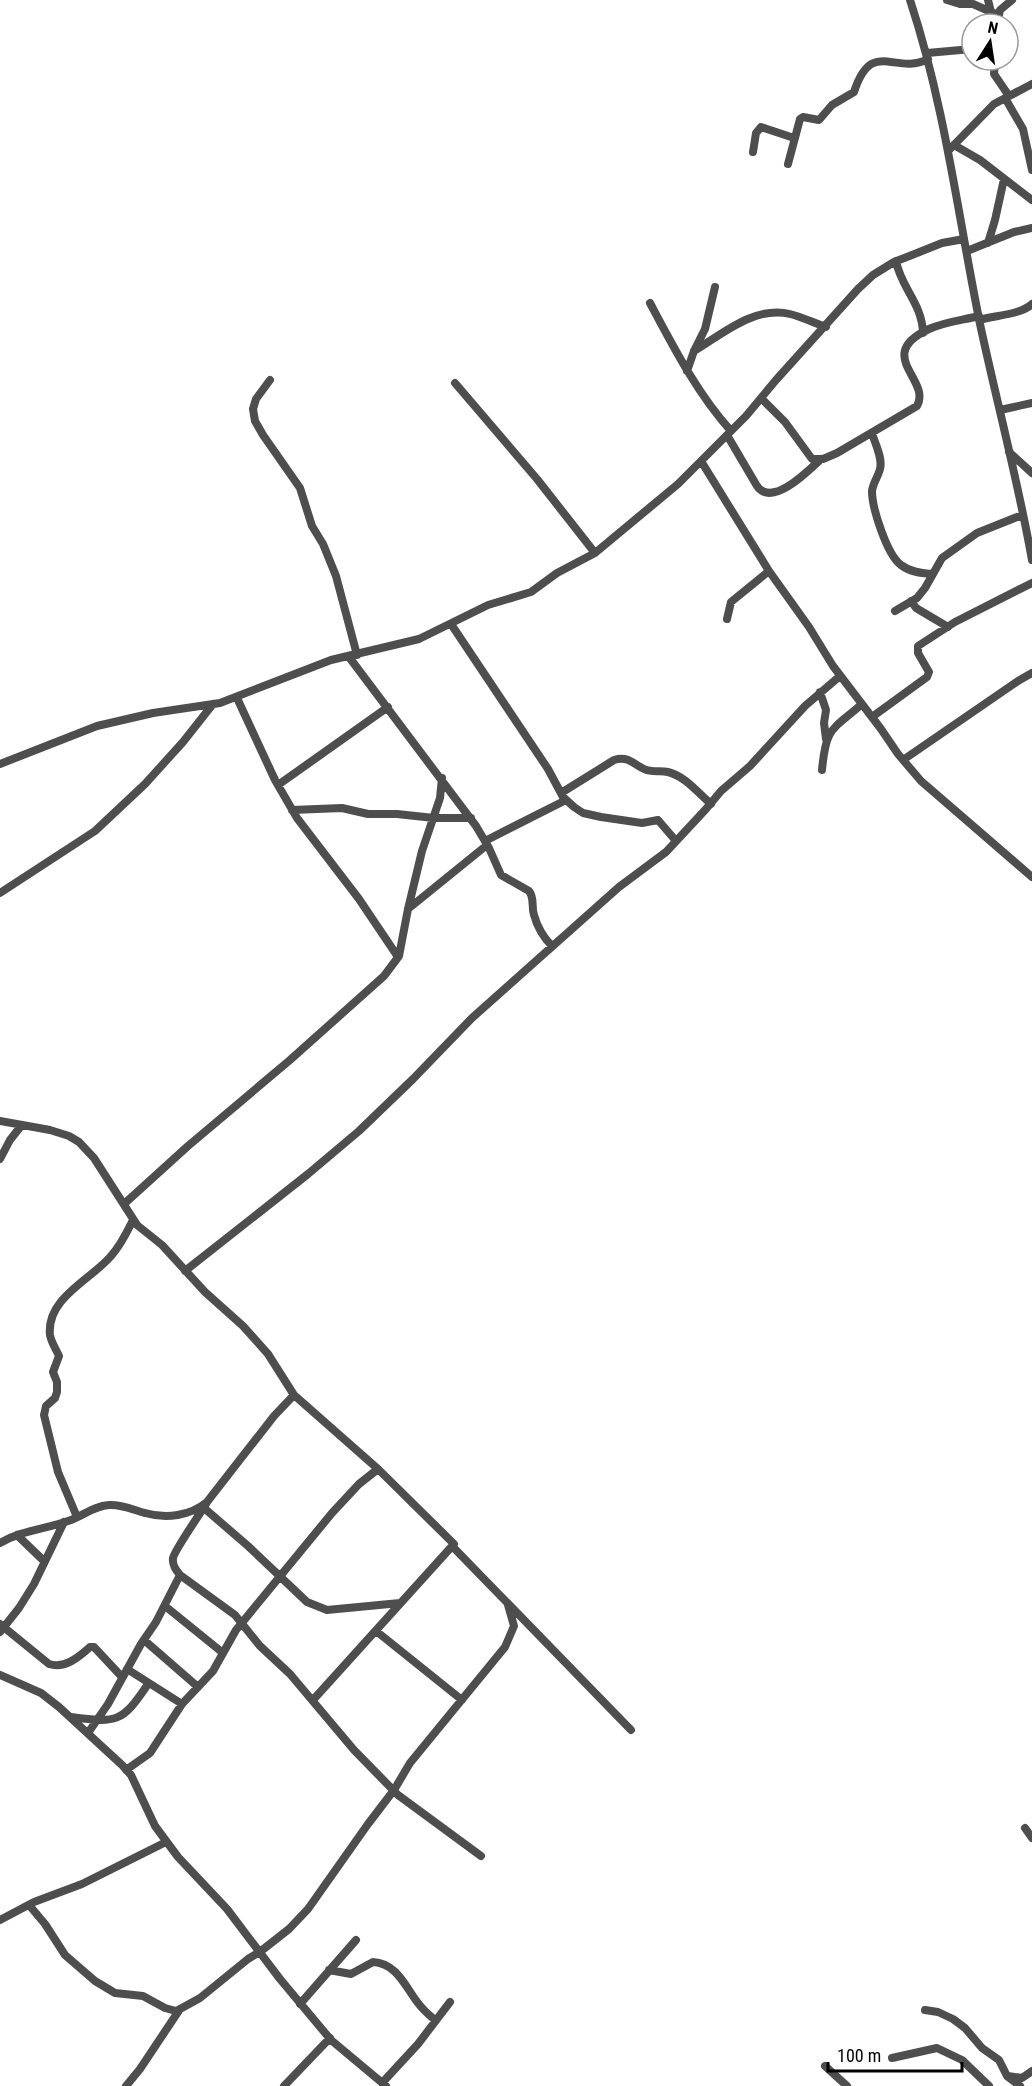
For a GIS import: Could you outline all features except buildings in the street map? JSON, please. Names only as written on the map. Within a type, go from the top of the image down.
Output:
[{"type":"street","points":[[910,0],[951,147],[964,239],[979,318],[1032,560]]},
{"type":"street","points":[[947,0],[960,4],[973,4],[990,12]]},
{"type":"street","points":[[997,12],[1012,0]]},
{"type":"street","points":[[788,164],[800,119],[802,117],[819,120],[832,105],[854,92],[861,72],[867,66],[878,62],[917,64],[927,56],[960,51]]},
{"type":"street","points":[[994,72],[1023,129],[1032,170]]},
{"type":"street","points":[[951,147],[994,104],[1032,84]]},
{"type":"street","points":[[753,153],[759,128],[794,138]]},
{"type":"street","points":[[951,147],[970,153],[1032,200]]},
{"type":"street","points":[[988,243],[1004,179]]},
{"type":"street","points":[[967,251],[1032,228]]},
{"type":"street","points":[[0,764],[97,726],[237,698],[313,667],[419,639],[488,605],[531,592],[557,573],[596,553],[678,484],[729,433],[873,275],[896,261],[942,243],[964,239]]},
{"type":"street","points":[[896,261],[902,278],[921,312],[923,333]]},
{"type":"street","points":[[687,371],[705,329],[715,287]]},
{"type":"street","points":[[650,303],[687,371],[729,433],[763,493],[777,492],[803,476],[821,459]]},
{"type":"street","points":[[761,398],[785,422],[812,459],[821,459],[837,453],[917,406],[920,402],[917,389],[905,360],[904,351],[912,339],[930,328],[1022,312],[1032,304]]},
{"type":"street","points":[[694,351],[737,323],[777,312],[826,327]]},
{"type":"street","points":[[270,380],[256,399],[253,410],[255,420],[300,488],[312,526],[326,551],[336,576],[353,656],[471,818],[501,875],[532,895],[533,914],[540,930],[552,946]]},
{"type":"street","points":[[454,383],[537,479],[596,553]]},
{"type":"street","points":[[1000,411],[1032,403]]},
{"type":"street","points":[[872,433],[881,460],[881,467],[872,489],[873,499],[887,545],[894,559],[901,566],[912,571],[932,574]]},
{"type":"street","points":[[1009,452],[1032,473]]},
{"type":"street","points":[[701,461],[769,571],[840,676],[903,760],[921,781],[1032,877]]},
{"type":"street","points":[[895,611],[925,588],[942,558],[977,533],[1032,515]]},
{"type":"street","points":[[727,619],[731,602],[769,571]]},
{"type":"street","points":[[872,717],[927,678],[929,672],[918,653],[918,648],[948,627],[1032,583]]},
{"type":"street","points":[[911,601],[916,608],[948,627]]},
{"type":"street","points":[[451,624],[543,761],[563,796],[583,813],[601,818],[642,823],[662,821],[676,841]]},
{"type":"street","points":[[903,760],[1018,681],[1032,674]]},
{"type":"street","points":[[185,1271],[308,1174],[358,1131],[472,1018],[619,887],[666,852],[721,791],[750,766],[819,692],[840,676]]},
{"type":"street","points":[[819,692],[826,710],[824,723],[826,740],[822,770]]},
{"type":"street","points":[[237,698],[292,810],[359,899],[398,957]]},
{"type":"street","points":[[0,893],[95,831],[145,784],[213,704]]},
{"type":"street","points":[[826,740],[834,728],[862,704]]},
{"type":"street","points":[[278,785],[388,707]]},
{"type":"street","points":[[408,909],[486,843],[622,757],[649,771],[669,772],[677,775],[711,804]]},
{"type":"street","points":[[124,1204],[384,976],[398,957],[422,851],[440,798],[442,778]]},
{"type":"street","points":[[292,810],[342,808],[368,814],[471,818]]},
{"type":"street","points":[[0,1121],[50,1130],[80,1142],[94,1158],[133,1220],[162,1245],[205,1292],[243,1326],[268,1354],[294,1395],[378,1469],[454,1544],[452,1546],[630,1730]]},
{"type":"street","points":[[0,1159],[21,1126]]},
{"type":"street","points":[[77,1517],[58,1472],[44,1415],[45,1408],[55,1398],[58,1388],[52,1372],[59,1356],[50,1337],[50,1328],[56,1311],[66,1294],[111,1256],[120,1245],[133,1220]]},
{"type":"street","points":[[294,1395],[255,1439],[205,1505],[173,1558],[173,1565],[180,1575],[226,1607],[242,1623],[260,1646],[313,1700],[354,1750],[394,1790],[481,1856]]},
{"type":"street","points":[[126,1770],[150,1753],[182,1704],[213,1671],[242,1623],[332,1513],[359,1484],[378,1469]]},
{"type":"street","points":[[0,1543],[17,1535],[64,1522],[92,1508],[117,1505],[163,1516],[194,1511],[205,1505]]},
{"type":"street","points":[[205,1505],[307,1602],[327,1610],[400,1603]]},
{"type":"street","points":[[64,1522],[34,1584],[19,1608],[1,1628],[54,1665],[67,1663],[90,1647],[96,1648],[125,1673],[182,1704]]},
{"type":"street","points":[[17,1535],[44,1561]]},
{"type":"street","points":[[313,1700],[452,1546]]},
{"type":"street","points":[[88,1733],[165,1605],[180,1575]]},
{"type":"street","points":[[165,1605],[223,1653]]},
{"type":"street","points":[[29,1905],[69,1959],[115,1993],[143,1996],[171,2010],[180,2009],[200,1998],[289,1929],[308,1909],[394,1790],[410,1763],[499,1654],[511,1636],[514,1626],[508,1605]]},
{"type":"street","points":[[376,1630],[462,1700]]},
{"type":"street","points":[[144,1640],[198,1687]]},
{"type":"street","points":[[135,1655],[154,1648]]},
{"type":"street","points":[[0,1675],[41,1693],[71,1717],[126,1770],[146,1803],[155,1826],[166,1842],[227,1909],[300,2004],[330,2038],[384,2084],[450,2002]]},
{"type":"street","points":[[71,1717],[108,1720],[122,1716],[132,1708],[148,1684]]},
{"type":"street","points":[[1025,1828],[1032,1838]]},
{"type":"street","points":[[0,1920],[29,1905],[82,1884],[166,1842]]},
{"type":"street","points":[[300,2004],[356,1940]]},
{"type":"street","points":[[329,1970],[351,1974],[373,1962],[384,1965],[399,1975],[417,2003],[435,2020]]},
{"type":"street","points":[[126,2086],[180,2009]]},
{"type":"street","points":[[925,2010],[938,2012],[965,2028],[982,2048],[999,2060],[1007,2076],[1020,2086]]},
{"type":"street","points":[[285,2086],[330,2038]]},
{"type":"street","points":[[892,2058],[937,2048],[962,2060],[989,2086]]},
{"type":"street","points":[[825,2066],[847,2086]]},
{"type":"street","points":[[1007,2076],[1022,2078],[1032,2071]]}]
